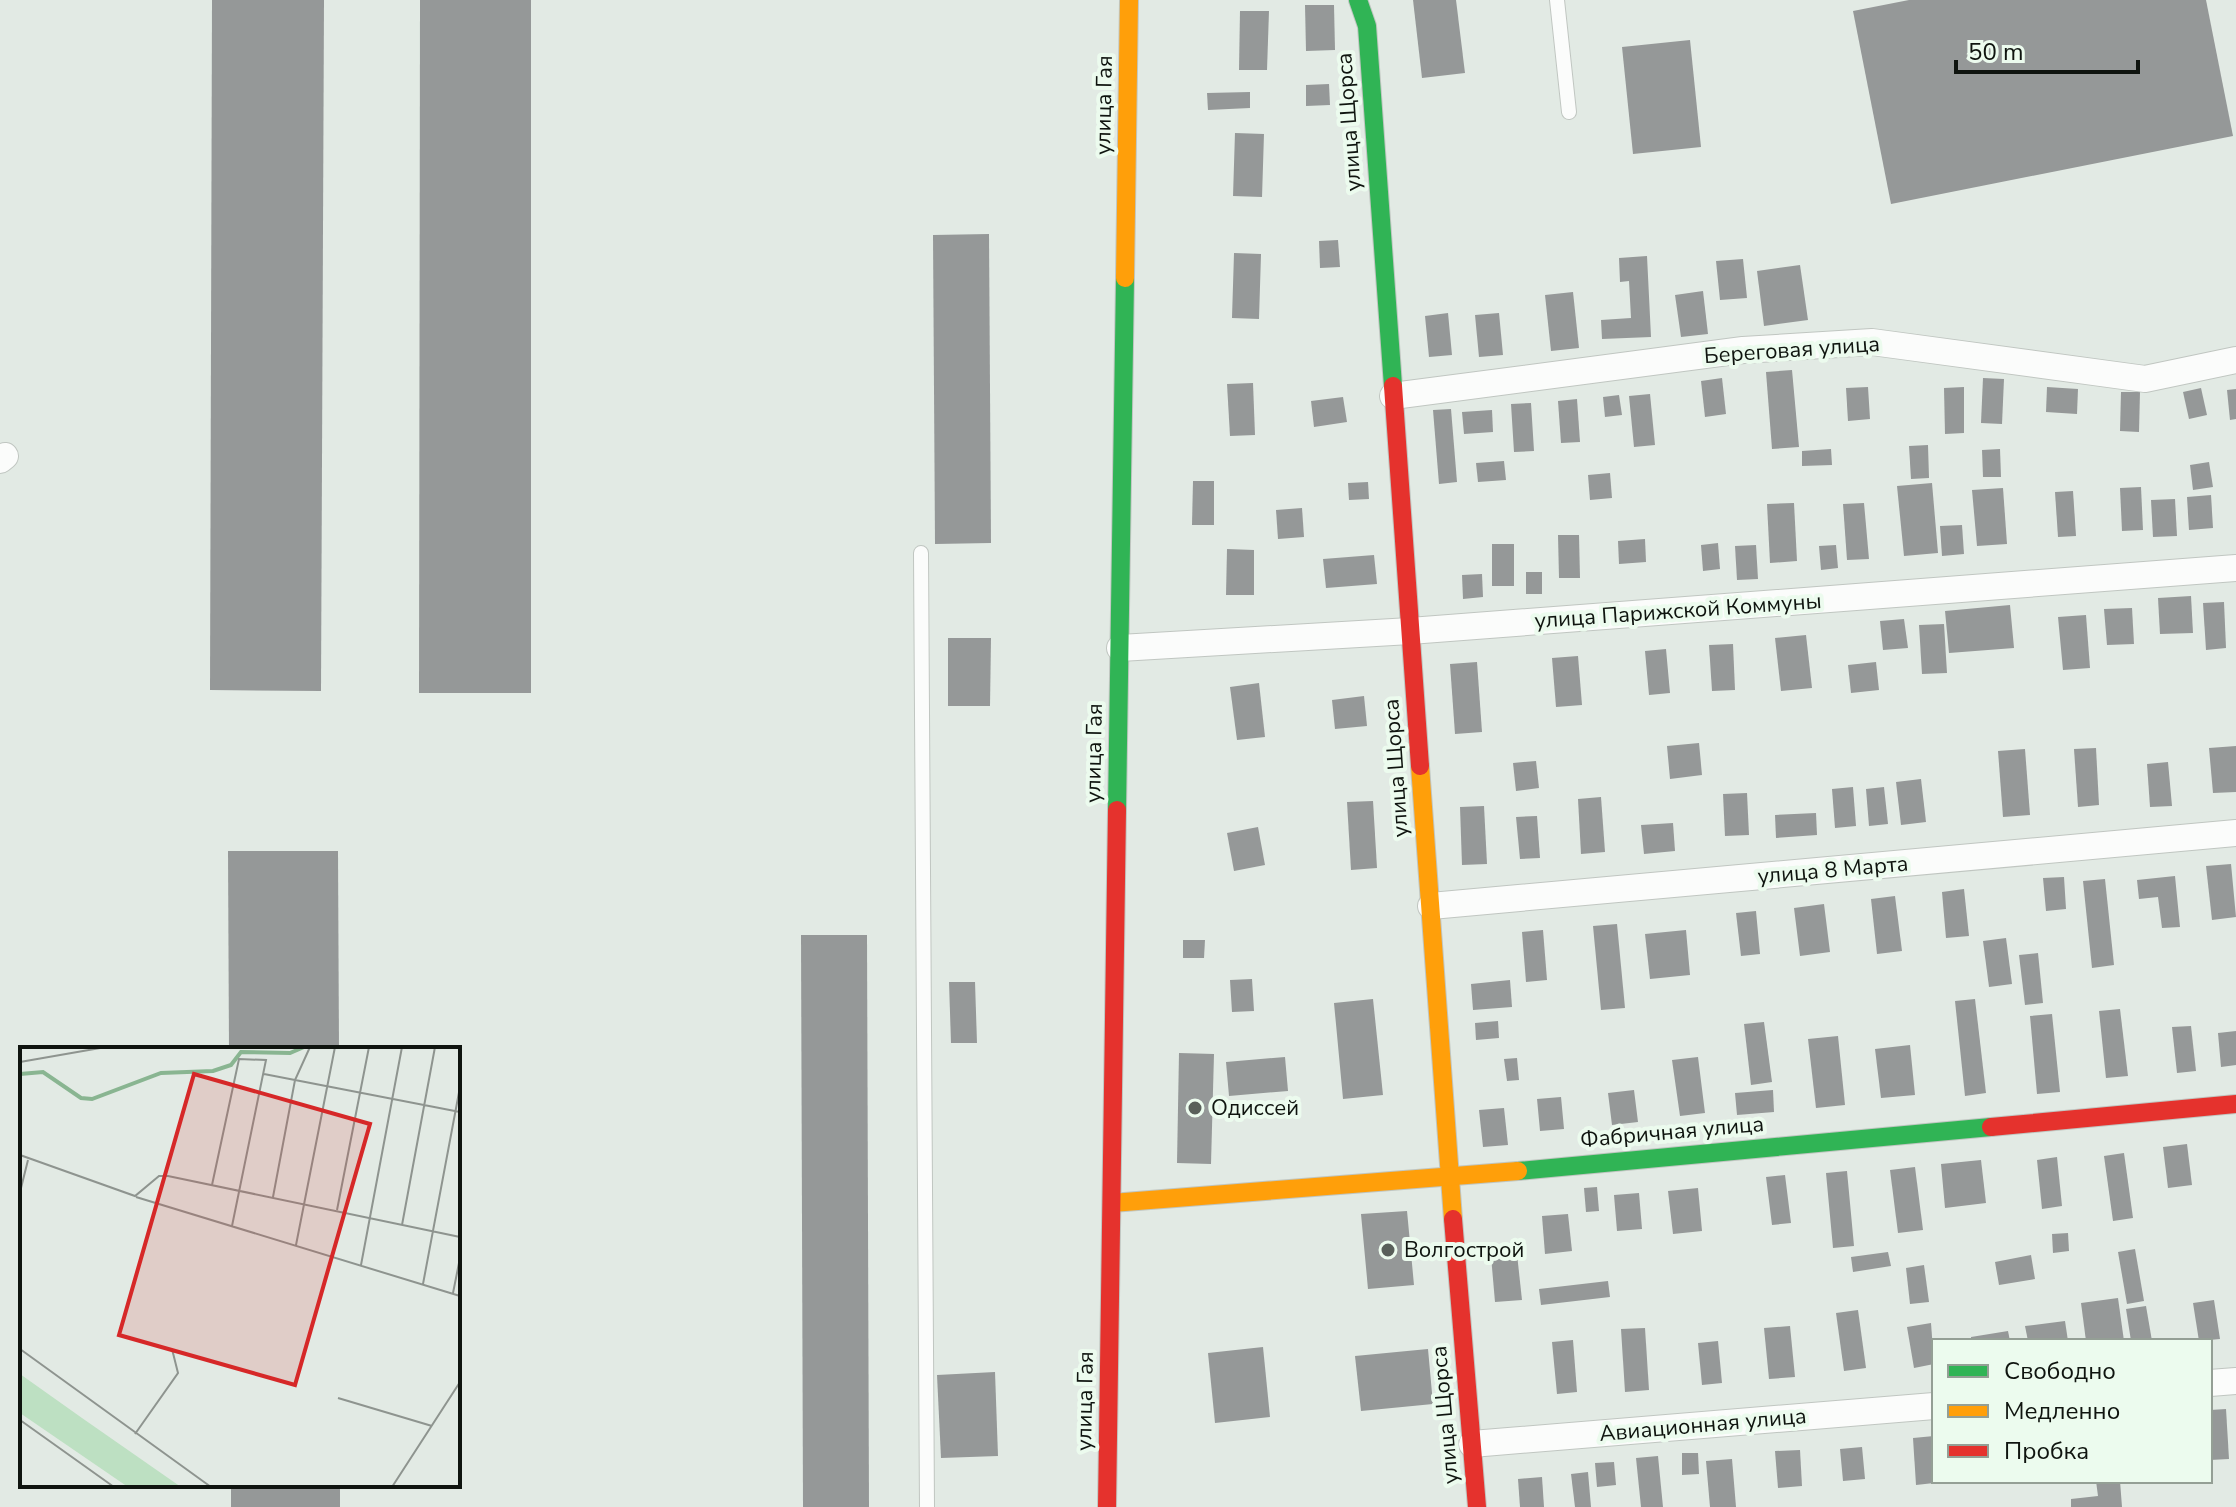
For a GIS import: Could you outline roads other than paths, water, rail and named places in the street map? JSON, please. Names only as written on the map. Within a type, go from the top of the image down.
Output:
[{"type":"street","name":"улица Гая","points":[[1107,1507],[1129,0]]},
{"type":"street","name":"улица Щорса","points":[[1358,0],[1367,26],[1450,1177],[1477,1507]]},
{"type":"street","name":"Береговая улица","points":[[1393,396],[1743,350],[1872,342],[2145,379],[2236,360]]},
{"type":"street","name":"улица Парижской Коммуны","points":[[1120,648],[1410,631],[2236,568]]},
{"type":"street","name":"улица 8 Марта","points":[[1431,906],[2236,833]]},
{"type":"street","name":"Фабричная улица","points":[[1112,1203],[1450,1177],[2236,1104]]},
{"type":"street","points":[[2212,1383],[2236,1381]]},
{"type":"street","name":"Авиационная улица","points":[[1472,1444],[1932,1406]]},
{"type":"lane","points":[[1557,0],[1569,112]]},
{"type":"lane","points":[[921,553],[927,1507]]},
{"type":"place","name":"Одиссей","points":[[1195,1108]]},
{"type":"place","name":"Волгострой","points":[[1388,1250]]}]
